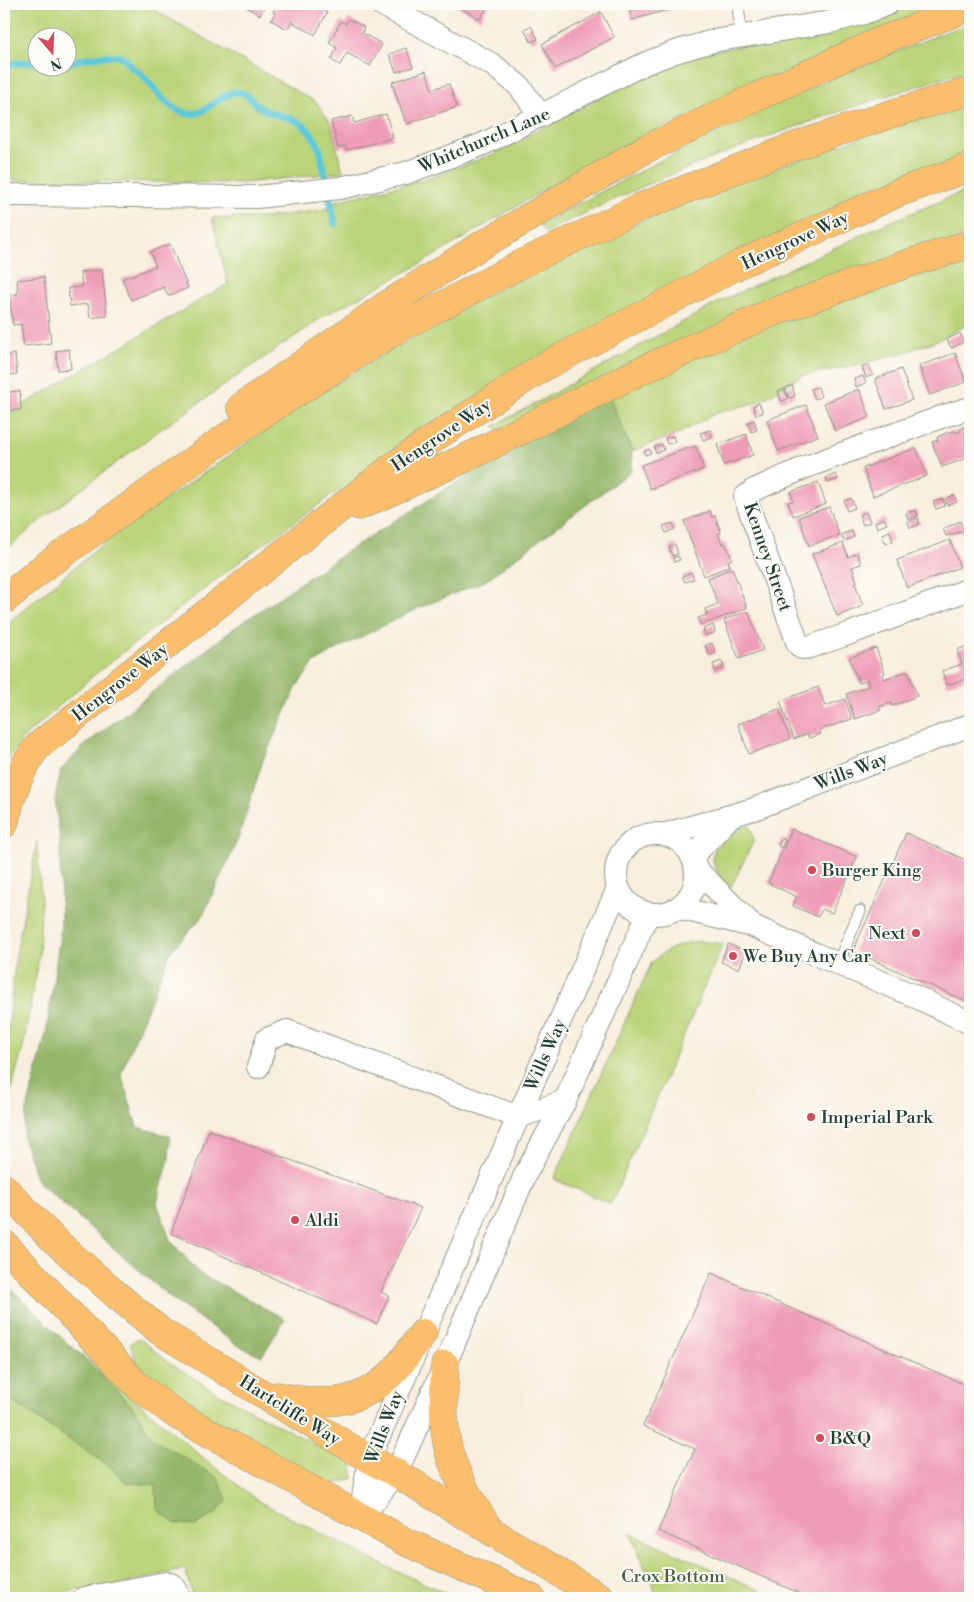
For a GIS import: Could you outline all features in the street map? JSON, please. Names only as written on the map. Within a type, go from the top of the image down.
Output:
[{"type":"highway","points":[[4,600],[40,570],[110,504],[219,423],[385,306],[480,246],[644,150],[742,103],[880,41],[970,7]]},
{"type":"highway","points":[[40,570],[225,438],[399,328],[532,259],[640,207],[717,176],[790,148],[882,117],[970,91]]},
{"type":"highway","name":"Hengrove Way","points":[[4,824],[20,773],[38,746],[318,524],[391,468],[437,436],[543,367],[742,263],[900,192],[970,167]]},
{"type":"highway","points":[[318,524],[472,455],[640,371],[768,314],[903,265],[970,244]]},
{"type":"highway","name":"Hartcliffe Way","points":[[4,1188],[53,1239],[160,1331],[601,1598]]},
{"type":"highway","points":[[4,1244],[137,1385],[175,1414],[409,1544],[530,1598]]},
{"type":"highway","points":[[261,1392],[301,1401],[326,1403],[344,1401],[371,1390],[394,1370],[423,1332]]},
{"type":"highway","points":[[445,1366],[444,1414],[447,1443],[468,1498],[490,1531]]},
{"type":"street","points":[[381,4],[493,65],[520,86],[541,116]]},
{"type":"street","name":"Whitchurch Lane","points":[[4,195],[257,197],[335,189],[406,173],[481,146],[653,60],[685,49],[741,36],[830,22],[888,4]]},
{"type":"street","name":"Kenney Street","points":[[970,408],[806,467],[754,490],[745,497],[798,644],[802,648],[848,634],[970,589]]},
{"type":"street","name":"Wills Way","points":[[666,834],[731,816],[970,725]]},
{"type":"street","name":"Wills Way","points":[[695,863],[731,816]]},
{"type":"street","points":[[695,863],[696,882],[692,891],[679,908],[666,914],[648,914],[635,909],[625,900],[618,888],[615,875],[618,861],[625,849],[642,837],[666,834],[680,841],[695,863],[753,926]]},
{"type":"street","name":"Wills Way","points":[[360,1518],[369,1459],[618,888]]},
{"type":"street","points":[[679,908],[753,926],[912,995],[970,1023]]},
{"type":"street","name":"Wills Way","points":[[360,1518],[396,1473],[445,1366],[526,1175],[565,1101],[648,914]]},
{"type":"street","points":[[258,1067],[267,1039],[288,1031],[518,1117],[565,1101]]},
{"type":"street","points":[[84,1598],[166,1583],[174,1587],[179,1598]]},
{"type":"lane","points":[[738,4],[741,36]]},
{"type":"lane","points":[[838,963],[860,911]]},
{"type":"green space","points":[[4,4],[144,4],[316,102],[330,122],[343,172],[244,183],[4,180]]},
{"type":"green space","points":[[903,4],[941,4],[664,126],[577,170],[422,263],[324,316],[157,432],[43,518],[4,552],[4,416],[228,284],[212,218],[265,218],[332,208],[336,201],[430,178],[494,154],[632,80],[669,64],[705,53],[858,22]]},
{"type":"green space","points":[[970,23],[970,70],[783,131],[709,159],[641,187],[545,232],[539,225],[669,156],[774,104],[858,67]]},
{"type":"green space","points":[[970,104],[970,155],[535,365],[338,491],[252,552],[95,674],[21,740],[4,769],[4,626],[110,538],[319,393],[473,302],[595,241],[724,186],[899,124]]},
{"type":"green space","points":[[970,189],[970,234],[500,430],[494,426],[721,301],[885,224]]},
{"type":"green space","points":[[970,263],[970,323],[938,340],[902,353],[858,365],[803,375],[760,401],[714,414],[678,434],[632,451],[608,393],[720,341],[916,276]]},
{"type":"green space","points":[[608,393],[632,451],[631,471],[485,581],[419,608],[341,647],[314,663],[297,686],[263,760],[238,839],[202,917],[171,951],[121,1073],[137,1127],[170,1136],[169,1159],[157,1203],[170,1240],[199,1273],[285,1319],[262,1356],[239,1346],[172,1299],[37,1181],[23,1137],[27,1110],[46,1034],[61,927],[60,842],[55,798],[61,770],[85,745],[233,629],[349,550],[509,449]]},
{"type":"green space","points":[[749,825],[754,840],[731,887],[724,882],[712,858],[715,849],[730,832]]},
{"type":"green space","points":[[37,841],[41,899],[39,956],[23,1048],[4,1114],[4,1072],[16,955]]},
{"type":"green space","points":[[700,941],[723,944],[611,1204],[554,1179],[652,962],[674,947]]},
{"type":"green space","points":[[4,1282],[53,1331],[212,1465],[260,1502],[385,1566],[457,1598],[193,1598],[185,1569],[114,1586],[71,1591],[57,1598],[4,1598]]},
{"type":"green space","points":[[4,1282],[132,1406],[153,1439],[218,1478],[227,1500],[216,1513],[195,1526],[174,1523],[157,1509],[156,1485],[126,1483],[112,1468],[4,1396]]},
{"type":"green space","points":[[140,1339],[170,1363],[214,1391],[352,1464],[354,1478],[334,1484],[274,1457],[174,1397],[140,1371],[130,1343]]},
{"type":"green space","name":"Crox Bottom","points":[[630,1533],[778,1598],[658,1598]]},
{"type":"building","points":[[247,4],[266,4],[260,15],[246,7]]},
{"type":"building","points":[[277,4],[311,4],[314,6],[315,4],[321,4],[323,5],[321,9],[327,13],[315,35],[292,22],[287,29],[271,20]]},
{"type":"building","points":[[453,4],[489,4],[480,19]]},
{"type":"building","points":[[628,4],[689,4],[632,20]]},
{"type":"building","points":[[601,12],[614,37],[555,69],[542,44]]},
{"type":"building","points":[[349,19],[364,27],[362,33],[382,44],[370,66],[347,53],[340,65],[331,60],[337,48],[329,43],[341,21],[346,24]]},
{"type":"building","points":[[531,26],[538,39],[531,42],[524,29]]},
{"type":"building","points":[[406,48],[413,67],[396,72],[389,54]]},
{"type":"building","points":[[426,71],[432,89],[449,84],[457,107],[406,124],[392,82]]},
{"type":"building","points":[[386,114],[393,138],[347,150],[345,146],[338,148],[331,121],[352,116],[354,123]]},
{"type":"building","points":[[170,244],[188,288],[168,296],[164,287],[131,300],[122,279],[156,266],[150,252]]},
{"type":"building","points":[[102,270],[107,316],[90,318],[88,304],[70,306],[68,288],[82,287],[80,272]]},
{"type":"building","points":[[44,277],[51,343],[24,346],[21,324],[13,325],[9,295],[18,294],[17,280]]},
{"type":"building","points":[[960,333],[964,342],[951,348],[947,339]]},
{"type":"building","points":[[69,349],[71,369],[58,370],[56,351]]},
{"type":"building","points":[[955,353],[966,382],[930,395],[919,366]]},
{"type":"building","points":[[15,354],[17,374],[5,376],[4,356]]},
{"type":"building","points":[[869,365],[873,375],[866,378],[862,367]]},
{"type":"building","points":[[901,369],[912,400],[886,409],[875,379]]},
{"type":"building","points":[[863,376],[866,383],[856,387],[854,379]]},
{"type":"building","points":[[792,385],[795,396],[789,398],[785,388]]},
{"type":"building","points":[[818,387],[821,397],[815,399],[811,389]]},
{"type":"building","points":[[784,389],[788,399],[781,401],[778,391]]},
{"type":"building","points":[[859,389],[870,417],[835,431],[824,403]]},
{"type":"building","points":[[20,391],[21,410],[9,410],[8,392]]},
{"type":"building","points":[[759,403],[763,413],[756,415],[753,406]]},
{"type":"building","points":[[806,405],[818,436],[778,451],[767,420]]},
{"type":"building","points":[[754,420],[757,430],[751,432],[747,423]]},
{"type":"building","points":[[967,426],[970,428],[970,457],[942,467],[932,442],[938,440],[937,437],[954,431],[955,433],[961,431],[960,429]]},
{"type":"building","points":[[710,430],[712,437],[703,440],[700,433]]},
{"type":"building","points":[[746,434],[753,455],[724,465],[717,445]]},
{"type":"building","points":[[673,436],[675,442],[667,444],[665,438]]},
{"type":"building","points":[[662,444],[664,450],[656,453],[654,447]]},
{"type":"building","points":[[695,446],[704,469],[650,489],[641,465]]},
{"type":"building","points":[[916,448],[927,476],[873,496],[863,468]]},
{"type":"building","points":[[649,449],[651,453],[645,455],[644,451]]},
{"type":"building","points":[[836,474],[838,479],[828,483],[826,478]]},
{"type":"building","points":[[818,482],[826,504],[793,516],[788,502],[793,501],[791,492]]},
{"type":"building","points":[[954,495],[957,502],[947,505],[945,499]]},
{"type":"building","points":[[851,498],[855,508],[847,511],[844,501]]},
{"type":"building","points":[[943,499],[945,506],[936,509],[933,502]]},
{"type":"building","points":[[829,507],[839,535],[809,546],[799,517]]},
{"type":"building","points":[[916,510],[918,516],[908,520],[906,513]]},
{"type":"building","points":[[710,511],[712,517],[715,516],[721,533],[718,534],[722,544],[725,543],[732,559],[728,561],[730,566],[704,576],[684,521]]},
{"type":"building","points":[[866,512],[870,522],[863,525],[859,515]]},
{"type":"building","points":[[884,518],[887,524],[877,528],[875,522]]},
{"type":"building","points":[[918,518],[920,524],[910,528],[908,522]]},
{"type":"building","points":[[960,521],[964,531],[946,536],[943,529]]},
{"type":"building","points":[[673,523],[675,529],[666,533],[663,526]]},
{"type":"building","points":[[852,531],[854,537],[844,541],[842,534]]},
{"type":"building","points":[[890,531],[893,541],[886,544],[882,534]]},
{"type":"building","points":[[970,533],[970,545],[966,534]]},
{"type":"building","points":[[950,540],[960,567],[907,588],[897,560]]},
{"type":"building","points":[[843,543],[848,557],[857,553],[861,564],[852,567],[863,606],[837,616],[812,554]]},
{"type":"building","points":[[675,544],[678,554],[672,556],[669,547]]},
{"type":"building","points":[[678,556],[680,560],[674,562],[673,558]]},
{"type":"building","points":[[732,568],[747,608],[701,625],[698,618],[707,615],[705,609],[718,604],[708,578]]},
{"type":"building","points":[[691,572],[694,579],[685,582],[682,576]]},
{"type":"building","points":[[748,611],[763,650],[739,659],[724,620]]},
{"type":"building","points":[[713,625],[715,632],[706,636],[703,629]]},
{"type":"building","points":[[712,643],[716,653],[709,655],[705,645]]},
{"type":"building","points":[[970,645],[970,677],[947,685],[942,671],[962,664],[957,650]]},
{"type":"building","points":[[876,648],[885,673],[883,674],[884,679],[908,671],[917,696],[892,706],[891,703],[879,707],[881,710],[855,719],[846,694],[869,686],[867,680],[859,683],[849,658]]},
{"type":"building","points":[[722,661],[724,668],[715,671],[713,664]]},
{"type":"building","points":[[818,687],[825,706],[845,699],[852,719],[819,730],[821,734],[809,738],[807,734],[794,739],[780,701]]},
{"type":"building","points":[[779,709],[790,739],[749,754],[738,724]]},
{"type":"building","name":"Burger King","points":[[792,829],[857,857],[832,913],[822,909],[818,917],[793,906],[797,897],[768,883]]},
{"type":"building","name":"Next","points":[[906,833],[970,862],[970,1003],[853,951]]},
{"type":"building","points":[[782,838],[785,840],[781,848],[778,846]]},
{"type":"building","name":"We Buy Any Car","points":[[728,944],[746,951],[739,969],[721,962]]},
{"type":"building","name":"Aldi","points":[[209,1130],[421,1208],[381,1292],[389,1296],[377,1324],[171,1233]]},
{"type":"building","name":"B&Q","points":[[711,1273],[970,1387],[970,1598],[810,1598],[658,1531],[695,1449],[643,1426]]},
{"type":"waterway","points":[[78,60],[105,56],[124,58],[130,66],[150,83],[168,104],[185,113],[199,112],[229,94],[240,92],[247,95],[266,111],[293,119],[303,125],[311,133],[320,150],[335,224]]},
{"type":"waterway","points":[[4,67],[15,63],[28,62]]},
{"type":"place","name":"Burger King","points":[[812,870]]},
{"type":"place","name":"Next","points":[[916,933]]},
{"type":"place","name":"We Buy Any Car","points":[[733,956]]},
{"type":"place","name":"Imperial Park","points":[[811,1117]]},
{"type":"place","name":"Aldi","points":[[295,1220]]},
{"type":"place","name":"B&Q","points":[[820,1438]]}]
